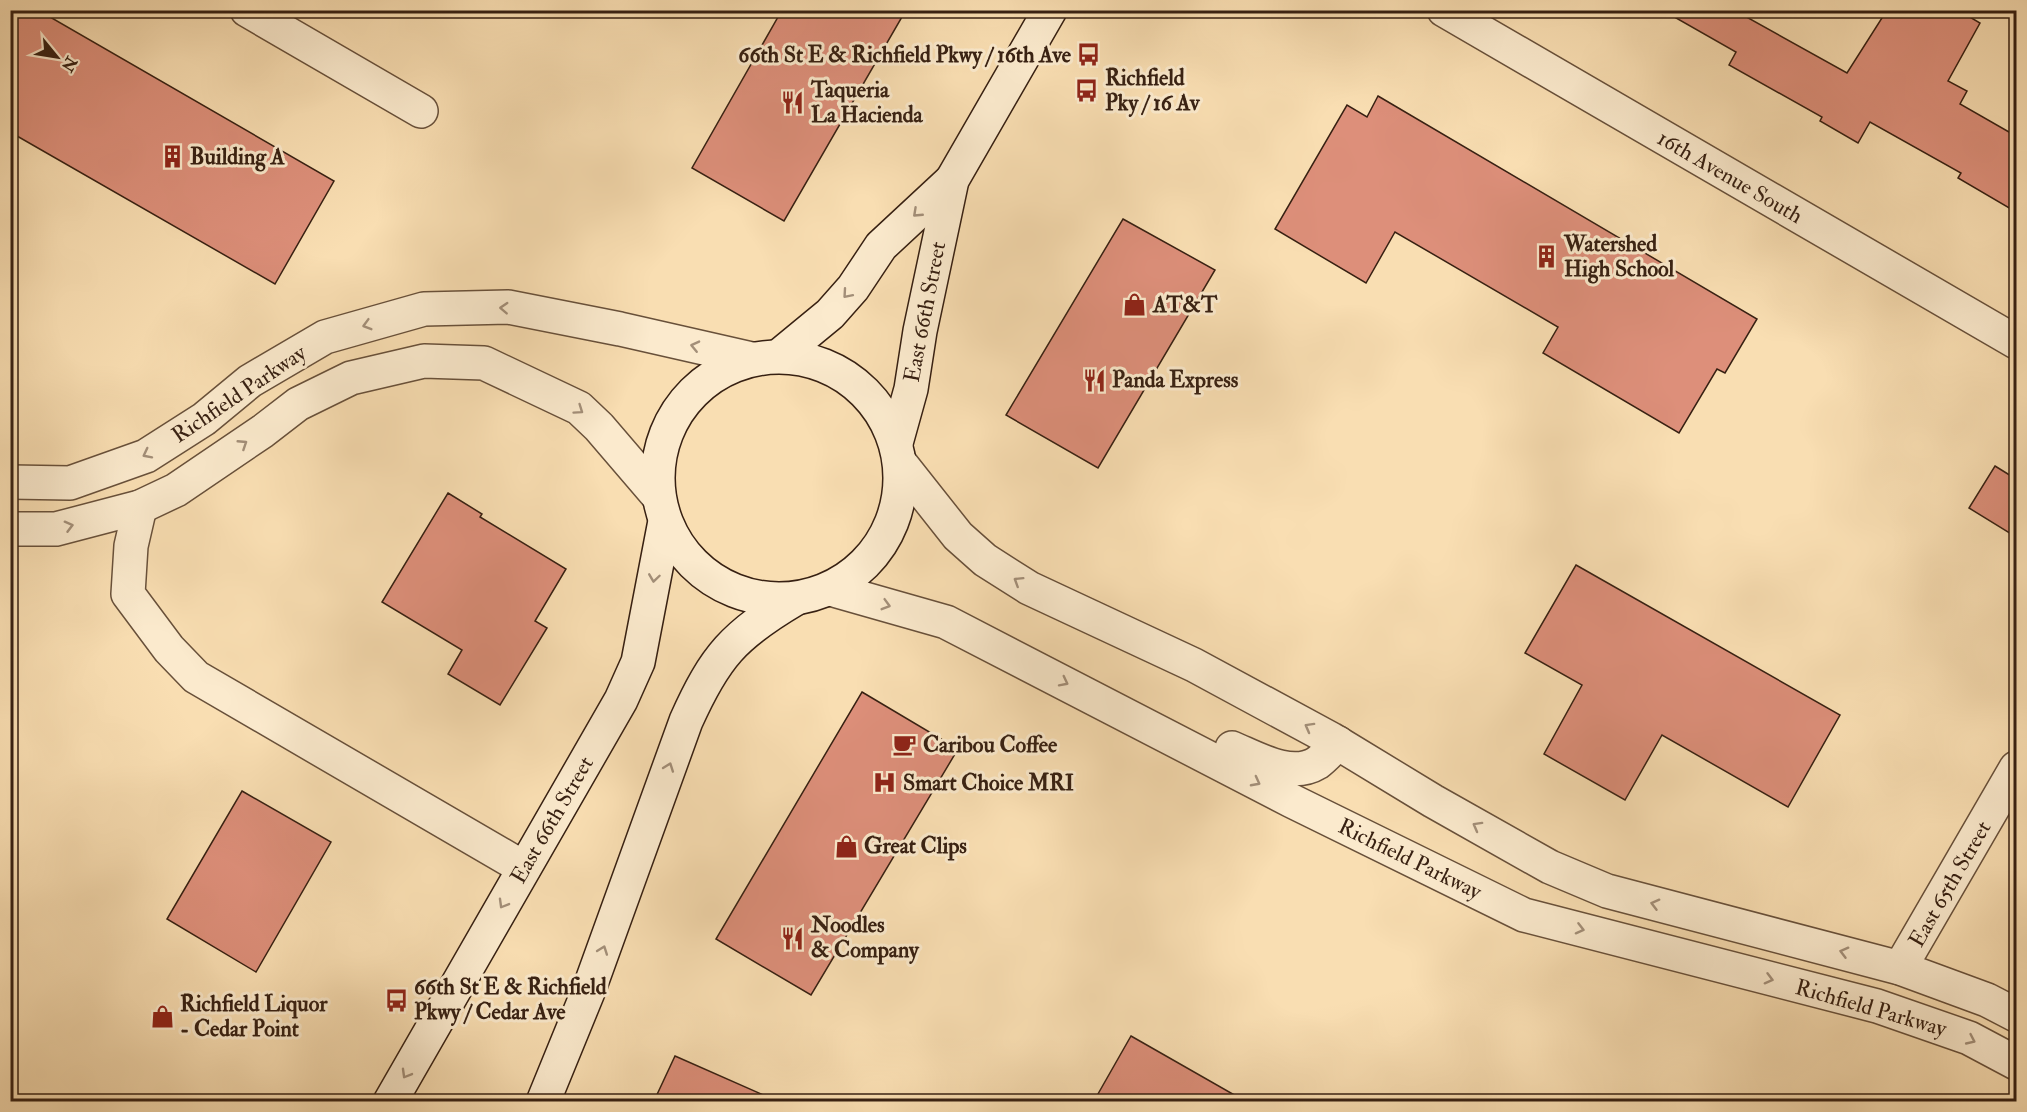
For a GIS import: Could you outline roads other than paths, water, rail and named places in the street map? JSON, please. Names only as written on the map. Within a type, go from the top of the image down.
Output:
[{"type":"street","points":[[247,10],[421,111]]},
{"type":"street","name":"East 66th Street","points":[[390,1101],[621,700],[638,662],[662,509],[659,460],[669,426],[690,396],[718,372],[766,358],[830,314],[853,288],[881,246],[952,180],[1050,10]]},
{"type":"street","name":"16th Avenue South","points":[[1444,10],[2016,342]]},
{"type":"street","name":"East 66th Street","points":[[898,454],[921,322],[952,180]]},
{"type":"street","name":"Richfield Parkway","points":[[10,482],[70,483],[146,456],[204,419],[250,381],[325,336],[424,309],[508,307],[766,358],[818,362],[852,380],[879,408],[898,454],[958,536],[985,560],[1029,588],[1194,665],[1338,744],[1550,867],[1607,891],[1900,968],[1969,993],[2016,1015]]},
{"type":"street","name":"Richfield Parkway","points":[[10,529],[56,529],[140,507],[176,490],[298,404],[351,378],[424,361],[484,363],[579,408],[599,427],[662,509],[686,556],[716,583],[754,597],[795,599]]},
{"type":"street","points":[[543,1101],[588,992],[686,721],[704,681],[718,659],[738,638],[795,599],[830,589],[862,567],[885,538],[899,502],[898,454]]},
{"type":"street","points":[[140,507],[131,546],[128,594],[169,649],[196,677],[524,868]]},
{"type":"street","name":"Richfield Parkway","points":[[830,589],[946,621],[1292,801],[1524,915],[1877,1006],[1961,1035],[2016,1063]]},
{"type":"street","points":[[1101,701],[1169,720],[1273,765],[1298,770],[1317,763],[1338,744]]},
{"type":"street","name":"East 65th Street","points":[[1900,968],[2016,768]]},
{"type":"place","name":"66th St E & Richfield Pkwy / 16th Ave","points":[[1089,55]]},
{"type":"place","name":"Richfield Pky / 16 Av","points":[[1087,91]]},
{"type":"place","name":"Taqueria La Hacienda","points":[[793,103]]},
{"type":"place","name":"Building A","points":[[172,157]]},
{"type":"place","name":"Watershed High School","points":[[1546,257]]},
{"type":"place","name":"AT&T","points":[[1135,305]]},
{"type":"place","name":"Panda Express","points":[[1094,380]]},
{"type":"place","name":"Caribou Coffee","points":[[905,745]]},
{"type":"place","name":"Smart Choice MRI","points":[[885,783]]},
{"type":"place","name":"Great Clips","points":[[846,846]]},
{"type":"place","name":"Noodles & Company","points":[[793,938]]},
{"type":"place","name":"66th St E & Richfield Pkwy / Cedar Ave","points":[[396,1000]]},
{"type":"place","name":"Richfield Liquor - Cedar Point","points":[[162,1017]]}]
